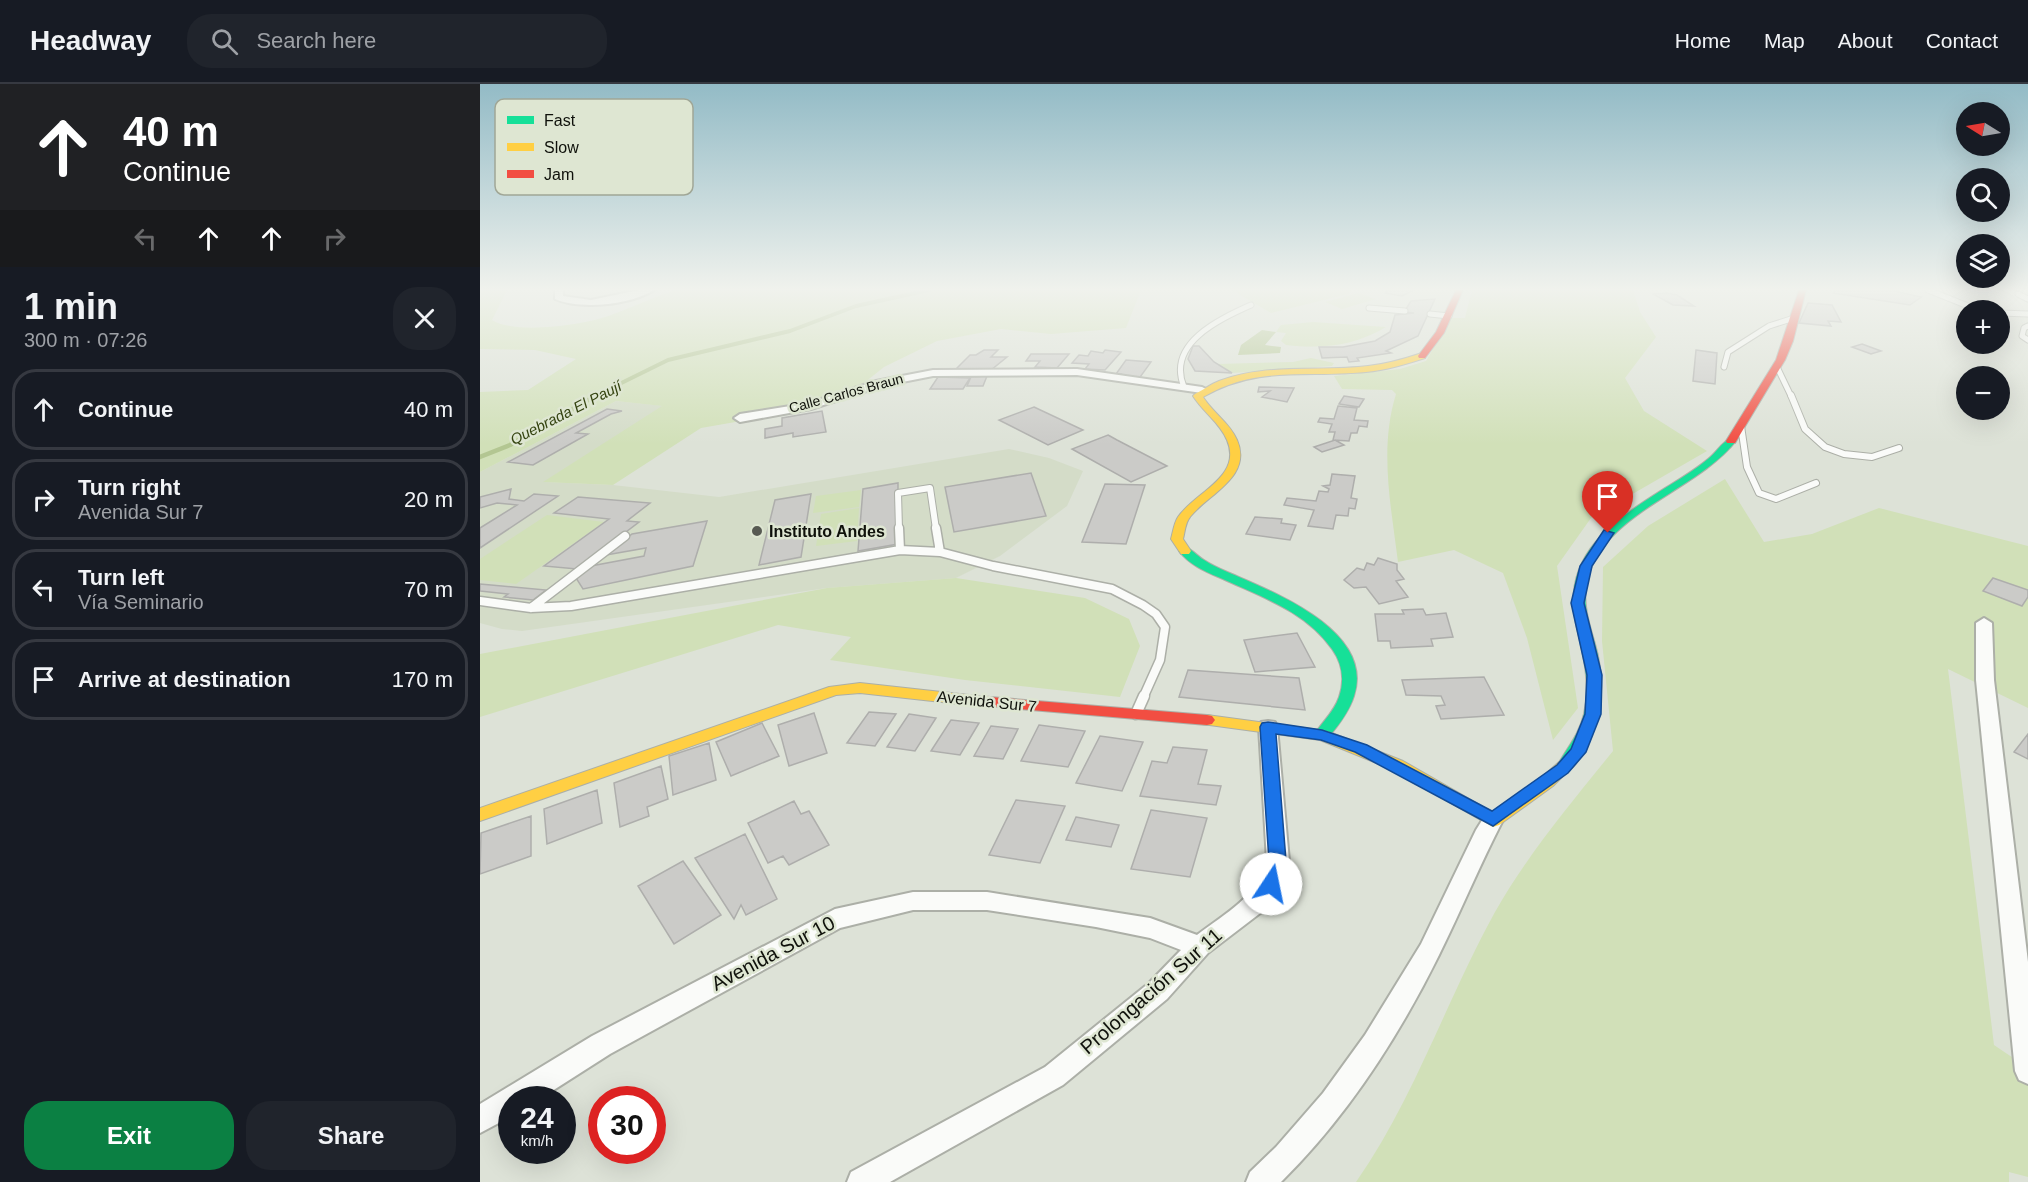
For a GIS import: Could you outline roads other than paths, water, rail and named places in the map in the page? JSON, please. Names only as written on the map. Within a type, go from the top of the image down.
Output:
[{"type":"main road","points":[[1322,735],[1341,714],[1349,700],[1352,681],[1337,641],[1324,626],[1289,602],[1188,557],[1178,539],[1183,518],[1234,470],[1237,461],[1232,436],[1198,399],[1202,390],[1246,377],[1371,368],[1415,360],[1430,348],[1434,341]]},
{"type":"main road","points":[[1493,820],[1563,769],[1578,752],[1593,714],[1594,675],[1578,603],[1584,572],[1593,555],[1608,533],[1624,518],[1715,461],[1778,369],[1788,341]]},
{"type":"main road","name":"Avenida Sur 7","points":[[480,815],[760,713],[834,690],[860,688],[1268,727],[1322,735],[1361,748],[1397,765],[1493,820]]},
{"type":"street","name":"Calle Carlos Braun","points":[[740,418],[811,405],[880,383],[933,373],[1071,372],[1202,390]]},
{"type":"street","points":[[1984,623],[1985,680],[2028,1071]]},
{"type":"street","name":"Prolongación Sur 11","points":[[861,1182],[1054,1076],[1158,990],[1200,946],[1255,904],[1271,884],[1278,861],[1268,727]]},
{"type":"street","points":[[1260,1182],[1322,1119],[1359,1067],[1428,952],[1478,844],[1493,820]]},
{"type":"street","name":"Avenida Sur 10","points":[[535,1086],[601,1045],[835,919],[913,901],[987,901],[1096,917],[1150,928],[1200,946]]},
{"type":"street","name":"Avenida Sur 10","points":[[480,1119],[498,1108]]},
{"type":"lane","points":[[1184,387],[1180,379],[1185,349],[1192,341]]},
{"type":"lane","points":[[1724,367],[1728,352],[1745,341]]},
{"type":"lane","points":[[1778,369],[1788,383],[1805,430],[1829,449],[1849,455],[1874,457],[1899,448]]},
{"type":"lane","points":[[1741,424],[1747,467],[1759,493],[1776,498],[1816,483]]},
{"type":"lane","points":[[900,550],[898,493],[923,487],[930,488],[940,552]]},
{"type":"lane","points":[[531,608],[625,536]]},
{"type":"lane","points":[[480,601],[531,608],[571,606],[900,550],[940,552],[993,566],[1112,589],[1156,614],[1165,627],[1165,639],[1160,660],[1136,714]]},
{"type":"waterway","name":"Quebrada El Paují","points":[[597,395],[668,360],[747,341]]},
{"type":"waterway","name":"Quebrada El Paují","points":[[480,457],[510,445],[597,395]]},
{"type":"place","name":"Instituto Andes","points":[[757,531]]}]
